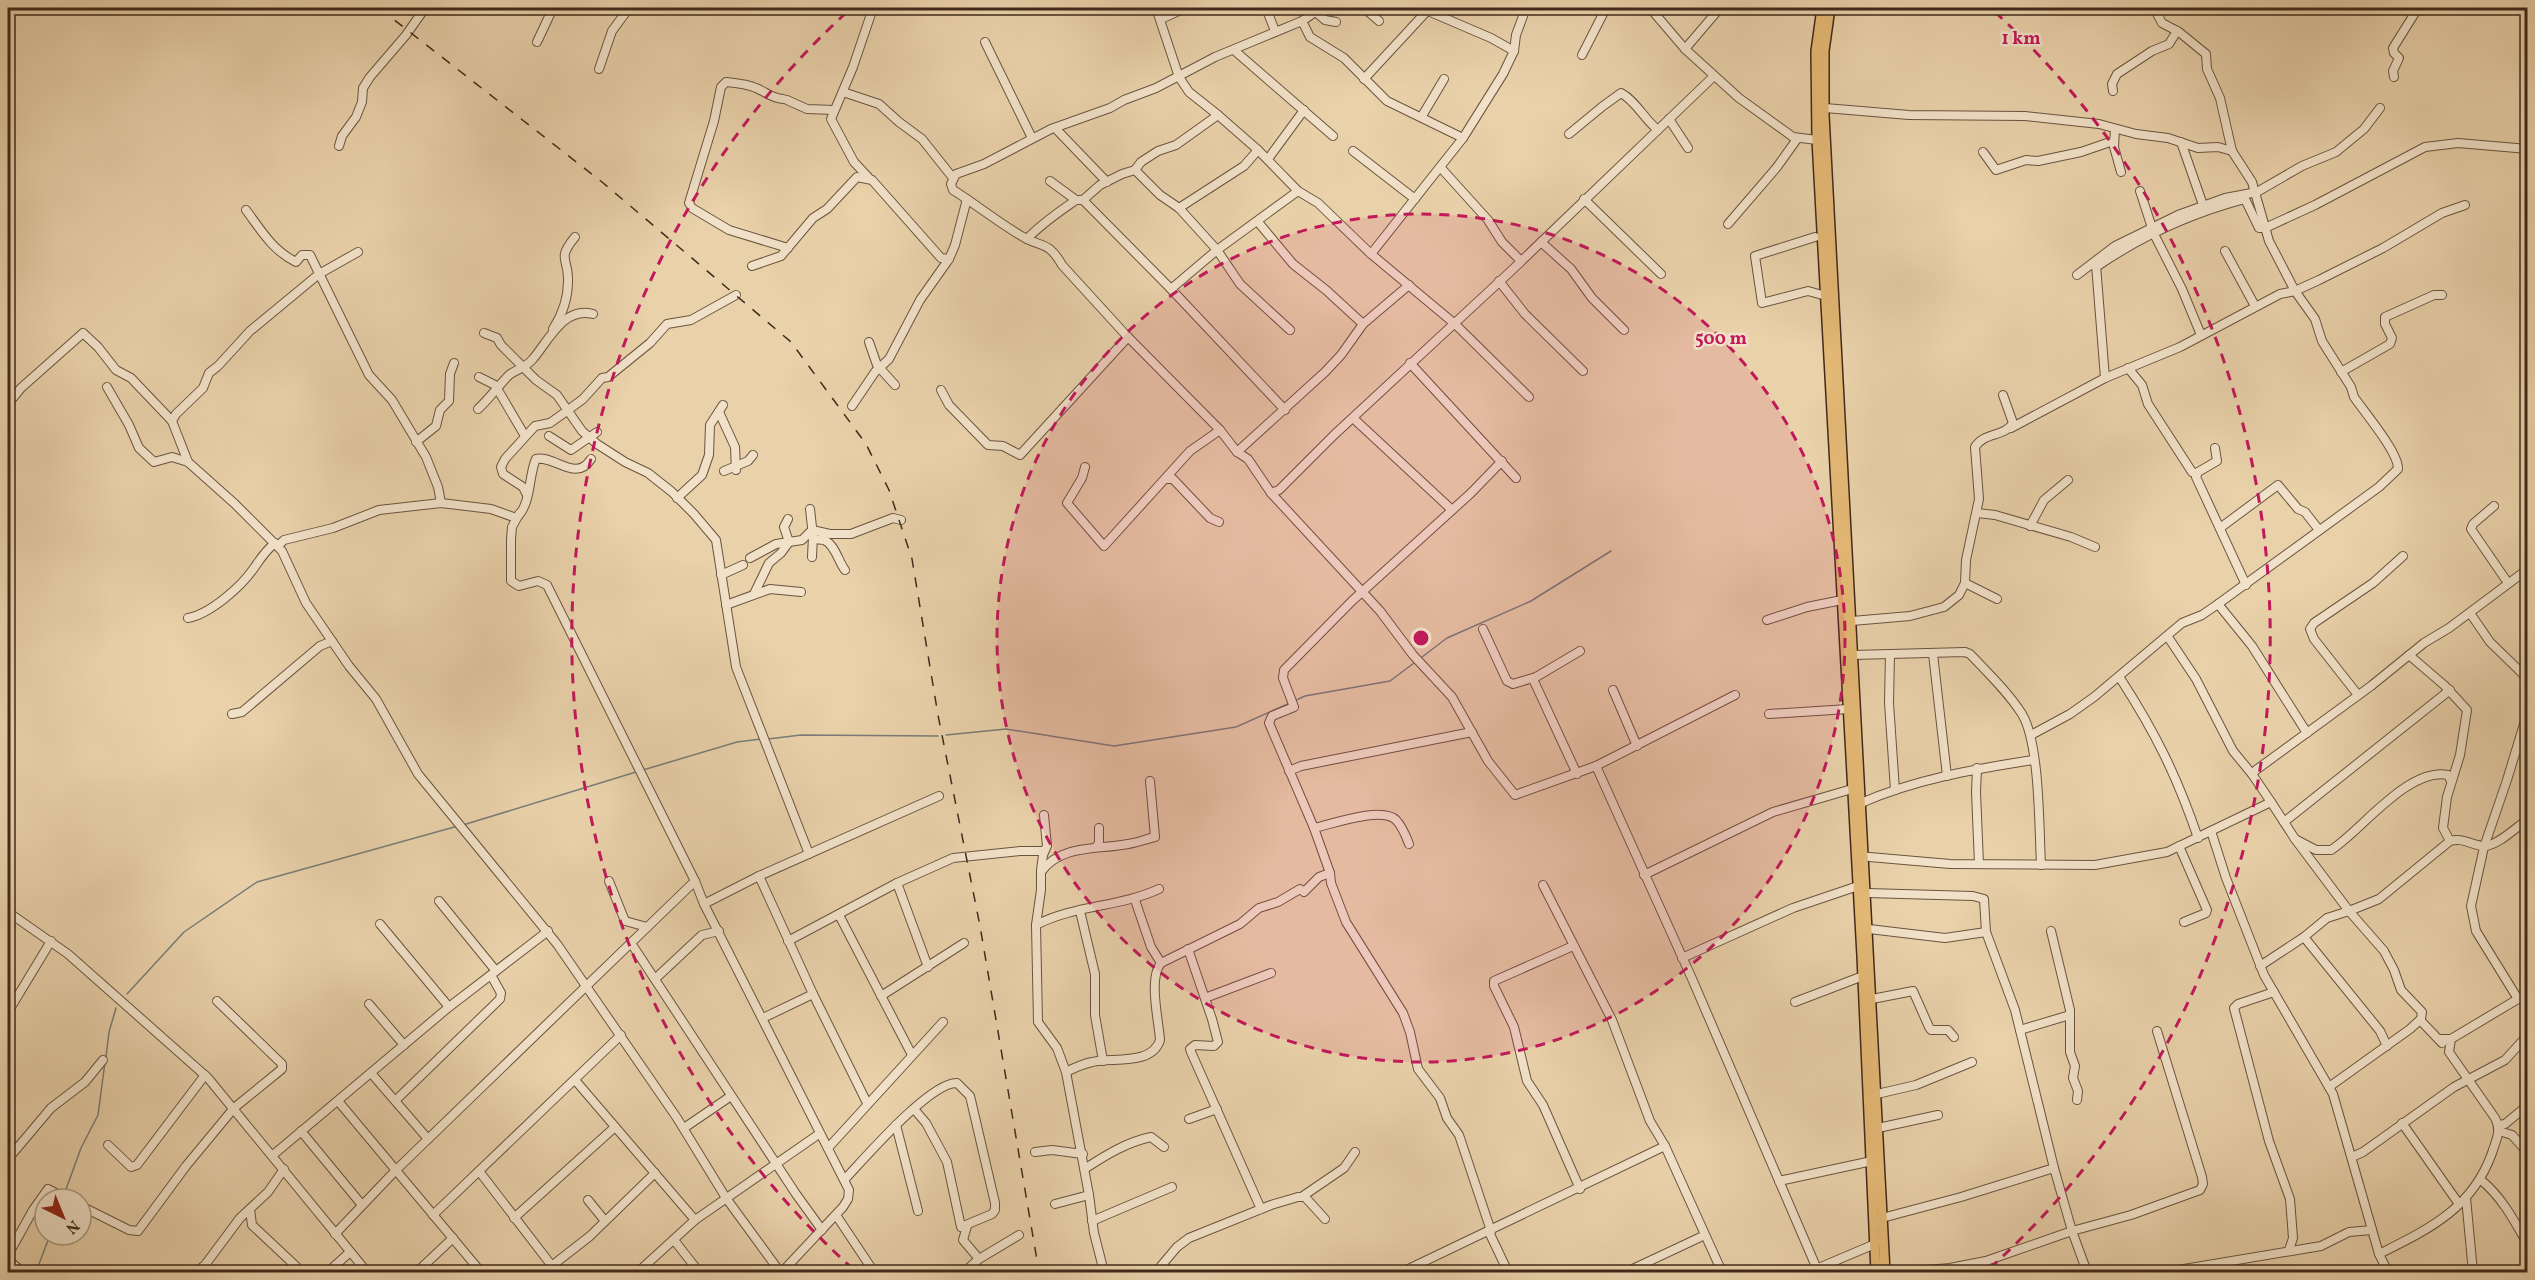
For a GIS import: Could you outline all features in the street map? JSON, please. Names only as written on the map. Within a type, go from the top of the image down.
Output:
[{"type":"main road","points":[[1822,8],[1816,51],[1817,140],[1852,789],[1869,929],[1885,1272]]},
{"type":"main road","points":[[1830,8],[1824,51],[1824,108],[1861,803],[1858,886],[1876,1272]]},
{"type":"street","points":[[339,146],[342,136],[356,117],[362,102],[363,88],[425,8]]},
{"type":"street","points":[[537,42],[553,8]]},
{"type":"street","points":[[599,69],[612,31],[629,8]]},
{"type":"street","points":[[873,8],[831,120],[863,174],[872,180],[941,258],[949,259]]},
{"type":"street","points":[[1156,8],[1179,77],[1189,92],[1268,159],[1298,191],[1318,203],[1371,254],[1455,324],[1529,398]]},
{"type":"street","points":[[1161,19],[1185,8]]},
{"type":"street","points":[[1267,8],[1275,31]]},
{"type":"street","points":[[1364,8],[1378,21]]},
{"type":"street","points":[[1371,254],[1463,138],[1503,74],[1514,51],[1516,35],[1526,8]]},
{"type":"street","points":[[1582,55],[1606,8]]},
{"type":"street","points":[[1650,8],[1685,49],[1739,98],[1797,139],[1817,140]]},
{"type":"street","points":[[1685,49],[1720,8]]},
{"type":"street","points":[[2031,735],[2070,714],[2120,678],[2182,623],[2202,615],[2246,585],[2379,487],[2398,470],[2398,462],[2393,450],[2366,416],[2322,341],[2314,319],[2295,291],[2269,241],[2252,182],[2232,151],[2220,98],[2207,69],[2206,54],[2162,22],[2154,8]]},
{"type":"street","points":[[2394,77],[2393,71],[2399,58],[2393,48],[2418,8]]},
{"type":"street","points":[[953,178],[956,174],[984,164],[1032,138],[1110,108],[1179,77],[1215,57],[1235,51],[1275,31],[1302,21],[1316,9],[1325,20],[1336,22]]},
{"type":"street","points":[[1364,79],[1424,9],[1491,38],[1514,51]]},
{"type":"street","points":[[1302,21],[1310,37],[1344,58],[1388,101],[1463,138]]},
{"type":"street","points":[[2113,91],[2112,84],[2117,74],[2152,51],[2169,44],[2177,31]]},
{"type":"street","points":[[985,42],[1032,138]]},
{"type":"street","points":[[1235,51],[1334,136]]},
{"type":"street","points":[[1271,493],[1279,490],[1317,451],[1455,324],[1714,76]]},
{"type":"street","points":[[1422,116],[1444,80]]},
{"type":"street","points":[[788,248],[729,230],[692,208],[689,203],[714,121],[721,87],[726,82],[736,83],[756,88],[773,98],[807,109],[834,110]]},
{"type":"street","points":[[843,92],[879,104],[898,122],[922,139],[953,178],[953,190],[1027,239],[1047,246],[1056,254],[1062,265],[1128,337],[1220,430],[1237,452],[1248,459],[1271,493],[1393,627],[1413,655],[1452,697],[1491,765],[1515,795],[1596,766],[1735,695]]},
{"type":"street","points":[[1569,134],[1621,93],[1629,97],[1648,122],[1658,129]]},
{"type":"street","points":[[1824,108],[1909,115],[2025,116],[2099,124],[2181,142],[2198,148],[2218,147],[2232,151]]},
{"type":"street","points":[[2077,275],[2203,205],[2255,192],[2302,166],[2336,152],[2364,129],[2380,108]]},
{"type":"street","points":[[1268,159],[1304,110]]},
{"type":"street","points":[[1027,239],[1045,220],[1107,182],[1135,170],[1141,162],[1158,151],[1176,145],[1218,115]]},
{"type":"street","points":[[1669,119],[1688,148]]},
{"type":"street","points":[[1055,128],[1107,182]]},
{"type":"street","points":[[2115,129],[2113,141],[2121,172]]},
{"type":"street","points":[[1728,224],[1777,167],[1797,139]]},
{"type":"street","points":[[1983,152],[1996,170],[2026,160],[2038,161],[2081,152],[2113,141]]},
{"type":"street","points":[[2181,142],[2203,205]]},
{"type":"street","points":[[2153,232],[2220,206],[2245,199],[2255,223],[2259,228],[2265,228],[2315,205],[2425,147],[2458,143],[2528,149]]},
{"type":"street","points":[[1179,208],[1244,166],[1258,150]]},
{"type":"street","points":[[1353,151],[1415,199]]},
{"type":"street","points":[[1441,168],[1488,220],[1502,242],[1521,261]]},
{"type":"street","points":[[1135,170],[1160,195],[1179,208],[1217,250],[1240,284],[1290,330]]},
{"type":"street","points":[[752,266],[781,256],[813,218],[827,209],[857,177],[872,180]]},
{"type":"street","points":[[1050,181],[1079,200],[1172,289],[1285,410]]},
{"type":"street","points":[[1172,289],[1217,250],[1298,191]]},
{"type":"street","points":[[2140,191],[2153,232],[2202,335]]},
{"type":"street","points":[[852,406],[889,358],[920,300],[949,259],[956,244],[967,199]]},
{"type":"street","points":[[1584,199],[1661,274]]},
{"type":"street","points":[[1852,621],[1910,616],[1944,608],[1959,596],[1965,583],[1966,560],[1977,513],[1980,486],[1975,447],[1986,437],[2011,428],[2106,378],[2180,347],[2255,306],[2280,294],[2295,291],[2383,248],[2442,213],[2465,204]]},
{"type":"street","points":[[246,210],[264,238],[290,259],[296,262],[302,255],[310,255],[369,375],[392,400],[426,457],[438,487],[441,503]]},
{"type":"street","points":[[1258,222],[1293,264],[1363,324]]},
{"type":"street","points":[[478,410],[517,369],[525,367],[533,359],[562,315],[569,283],[563,260],[566,248],[575,237]]},
{"type":"street","points":[[1815,237],[1755,256],[1762,303],[1808,291],[1826,296]]},
{"type":"street","points":[[1541,242],[1571,269],[1592,298],[1624,330]]},
{"type":"street","points":[[2225,251],[2255,306]]},
{"type":"street","points":[[172,422],[176,414],[203,388],[209,373],[250,331],[319,274],[358,252]]},
{"type":"street","points":[[2096,264],[2106,378]]},
{"type":"street","points":[[1499,281],[1525,314],[1583,371]]},
{"type":"street","points":[[1237,452],[1285,410],[1341,355],[1363,324],[1409,285]]},
{"type":"street","points":[[527,495],[523,487],[503,474],[501,467],[505,459],[535,426],[550,423],[588,395],[602,378],[608,377],[642,350],[667,324],[691,320],[736,294]]},
{"type":"street","points":[[2341,372],[2390,344],[2392,338],[2385,324],[2385,317],[2434,295],[2442,295]]},
{"type":"street","points":[[547,338],[553,335],[567,317],[574,314],[593,314]]},
{"type":"street","points":[[8,404],[21,388],[83,333],[98,347],[116,370],[131,378],[172,422],[188,462],[277,545],[303,597],[332,641],[376,699],[418,774],[548,931],[684,1128],[726,1198],[781,1272],[836,1215],[849,1197],[849,1190],[704,904],[695,880],[547,585],[538,581],[519,586],[511,581],[511,533],[527,495],[536,459],[547,459],[572,470],[584,467],[591,459]]},
{"type":"street","points":[[484,333],[497,338],[536,380],[557,395],[588,436],[618,458],[648,473],[694,514],[716,540],[736,667],[810,854]]},
{"type":"street","points":[[941,390],[949,405],[988,446],[1003,446],[1020,455],[1128,337]]},
{"type":"street","points":[[869,342],[880,368],[895,385]]},
{"type":"street","points":[[416,442],[436,426],[440,410],[449,400],[450,374],[453,363]]},
{"type":"street","points":[[1410,363],[1516,478]]},
{"type":"street","points":[[2128,368],[2142,385],[2148,404],[2192,472]]},
{"type":"street","points":[[479,377],[497,388],[525,436]]},
{"type":"street","points":[[107,387],[141,450],[154,462],[172,457],[188,462]]},
{"type":"street","points":[[2002,395],[2013,421],[2011,428]]},
{"type":"street","points":[[677,498],[702,475],[711,447],[710,425],[721,409],[735,447],[736,468]]},
{"type":"street","points":[[1353,418],[1452,510]]},
{"type":"street","points":[[1085,467],[1082,478],[1067,503],[1104,546],[1200,442],[1220,430]]},
{"type":"street","points":[[549,436],[571,450],[588,436],[597,432]]},
{"type":"street","points":[[2215,448],[2217,461],[2200,470],[2196,476],[2246,585]]},
{"type":"street","points":[[724,471],[736,468],[753,455]]},
{"type":"street","points":[[1502,461],[1284,670],[1283,678],[1294,707],[1270,718],[1289,771],[1314,828],[1330,873],[1330,883],[1346,922],[1403,1013],[1410,1032],[1418,1069],[1440,1098],[1447,1118],[1458,1135],[1490,1232],[1508,1272]]},
{"type":"street","points":[[1166,478],[1173,479],[1210,518],[1219,522]]},
{"type":"street","points":[[2030,526],[2044,500],[2068,480]]},
{"type":"street","points":[[2220,528],[2278,485],[2298,509],[2306,512],[2319,530]]},
{"type":"street","points":[[188,618],[203,615],[219,604],[253,569],[261,555],[284,540],[333,528],[379,510],[441,503],[491,509],[516,518],[519,514]]},
{"type":"street","points":[[2494,506],[2473,524],[2471,529],[2508,583]]},
{"type":"street","points":[[810,509],[813,535],[812,557]]},
{"type":"street","points":[[1977,513],[1995,514],[2072,537],[2095,547]]},
{"type":"street","points":[[750,558],[769,547],[802,540],[813,535],[851,534],[893,518],[901,520]]},
{"type":"street","points":[[788,519],[784,526],[789,542]]},
{"type":"street","points":[[813,535],[825,541],[837,553],[840,565],[846,570]]},
{"type":"street","points":[[754,594],[769,563],[789,542]]},
{"type":"street","points":[[2358,695],[2314,639],[2310,629],[2314,623],[2381,578],[2403,556]]},
{"type":"street","points":[[721,574],[743,565]]},
{"type":"street","points":[[2252,774],[2409,655],[2528,569]]},
{"type":"street","points":[[1965,583],[1997,599]]},
{"type":"street","points":[[726,604],[780,588],[801,592]]},
{"type":"street","points":[[1767,620],[1807,607],[1842,600]]},
{"type":"street","points":[[2218,604],[2252,646],[2307,733]]},
{"type":"street","points":[[2470,613],[2490,642],[2528,679]]},
{"type":"street","points":[[1482,629],[1507,681],[1513,684],[1536,677],[1580,651]]},
{"type":"street","points":[[2168,637],[2196,679],[2234,751],[2295,839],[2349,911],[2384,951],[2401,990],[2420,1010],[2420,1020],[2449,1052],[2489,1107],[2499,1128],[2510,1133],[2528,1153]]},
{"type":"street","points":[[232,714],[242,712],[320,646],[332,641]]},
{"type":"street","points":[[1853,655],[1965,652],[1970,654],[2022,714],[2031,735],[2040,865]]},
{"type":"street","points":[[1890,654],[1889,703],[1895,790]]},
{"type":"street","points":[[1933,654],[1947,776]]},
{"type":"street","points":[[2409,655],[2450,690],[2467,710],[2460,755],[2451,781],[2444,825],[2450,841]]},
{"type":"street","points":[[1536,677],[1533,679],[1577,774]]},
{"type":"street","points":[[2120,678],[2158,740],[2180,786],[2198,838]]},
{"type":"street","points":[[1613,690],[1637,746]]},
{"type":"street","points":[[2284,822],[2450,690]]},
{"type":"street","points":[[1769,714],[1848,710]]},
{"type":"street","points":[[2518,999],[2476,931],[2471,913],[2472,895],[2484,847],[2528,711]]},
{"type":"street","points":[[1289,771],[1301,766],[1472,732]]},
{"type":"street","points":[[1861,803],[1895,790],[1977,768],[2033,760]]},
{"type":"street","points":[[1596,766],[1779,1181],[1813,1271],[1875,1244]]},
{"type":"street","points":[[1977,768],[1980,864]]},
{"type":"street","points":[[2295,839],[2305,842],[2316,850],[2331,850],[2364,819],[2402,791],[2432,775],[2447,774],[2451,781]]},
{"type":"street","points":[[1041,872],[1056,857],[1096,847],[1127,845],[1155,837],[1150,781]]},
{"type":"street","points":[[1644,875],[1773,812],[1852,789]]},
{"type":"street","points":[[704,904],[759,876],[939,796]]},
{"type":"street","points":[[1860,856],[1980,864],[2095,865],[2157,855],[2198,838],[2271,802]]},
{"type":"street","points":[[1314,828],[1372,814],[1386,814],[1398,823],[1409,844]]},
{"type":"street","points":[[1044,815],[1047,846],[1041,872],[1036,925],[1038,1022],[1057,1048],[1066,1072],[1086,1168],[1092,1221],[1104,1272]]},
{"type":"street","points":[[2260,966],[2304,937],[2327,918],[2379,899],[2450,841],[2462,840],[2484,847],[2493,845],[2528,819]]},
{"type":"street","points":[[1096,847],[1099,843],[1099,828]]},
{"type":"street","points":[[2211,831],[2226,878],[2260,966],[2333,1094],[2379,1254],[2388,1272]]},
{"type":"street","points":[[2475,844],[2487,837]]},
{"type":"street","points":[[2179,846],[2207,910],[2206,913],[2184,922]]},
{"type":"street","points":[[788,941],[897,883],[953,858],[1044,851]]},
{"type":"street","points":[[1066,1072],[1102,1061],[1141,1057],[1151,1053],[1159,1044],[1155,1002],[1157,969],[1161,963],[1239,924],[1259,908],[1278,902],[1300,889],[1304,892],[1319,877],[1330,873]]},
{"type":"street","points":[[759,876],[867,1104]]},
{"type":"street","points":[[335,1234],[396,1170],[695,880]]},
{"type":"street","points":[[609,881],[625,921],[647,927]]},
{"type":"street","points":[[897,883],[928,967]]},
{"type":"street","points":[[1543,885],[1611,1020],[1650,1121],[1665,1146],[1722,1272]]},
{"type":"street","points":[[1682,958],[1793,908],[1858,886]]},
{"type":"street","points":[[1036,925],[1051,917],[1135,900],[1159,889]]},
{"type":"street","points":[[1866,893],[1981,897],[1984,902],[1986,932],[2007,987],[2020,1030],[2054,1168],[2072,1231],[2087,1272]]},
{"type":"street","points":[[1135,900],[1151,947],[1161,963]]},
{"type":"street","points":[[396,1100],[500,999],[501,993],[493,973],[439,901]]},
{"type":"street","points":[[1080,911],[1095,974],[1095,1016],[1102,1061]]},
{"type":"street","points":[[8,912],[51,941],[205,1075],[367,1272]]},
{"type":"street","points":[[839,915],[912,1055]]},
{"type":"street","points":[[380,924],[449,1007]]},
{"type":"street","points":[[1869,929],[1946,939],[1986,932]]},
{"type":"street","points":[[273,1155],[449,1007],[548,931]]},
{"type":"street","points":[[655,979],[702,935],[719,931]]},
{"type":"street","points":[[2051,931],[2070,1015],[2070,1052],[2075,1066],[2073,1078],[2078,1091],[2078,1100]]},
{"type":"street","points":[[2304,937],[2380,1031],[2386,1046]]},
{"type":"street","points":[[8,1012],[51,941]]},
{"type":"street","points":[[631,943],[775,1163],[822,1230]]},
{"type":"street","points":[[881,996],[964,943]]},
{"type":"street","points":[[1573,946],[1494,981],[1494,986],[1514,1027],[1527,1081],[1543,1106],[1580,1189]]},
{"type":"street","points":[[1188,949],[1218,1042],[1214,1046],[1195,1045],[1190,1049],[1261,1209]]},
{"type":"street","points":[[1205,998],[1271,973]]},
{"type":"street","points":[[1795,1002],[1863,976]]},
{"type":"street","points":[[1872,999],[1913,991],[1931,1030],[1948,1030],[1954,1037]]},
{"type":"street","points":[[2274,992],[2238,1004],[2234,1008],[2269,1142],[2290,1199],[2294,1238],[2289,1250]]},
{"type":"street","points":[[2439,1039],[2451,1039],[2528,993]]},
{"type":"street","points":[[763,1018],[813,994]]},
{"type":"street","points":[[93,1212],[123,1227],[138,1231],[186,1166],[234,1108],[283,1066],[217,1001]]},
{"type":"street","points":[[369,1004],[404,1046]]},
{"type":"street","points":[[2020,1030],[2070,1015]]},
{"type":"street","points":[[2329,1087],[2420,1020]]},
{"type":"street","points":[[828,1148],[943,1022]]},
{"type":"street","points":[[1903,1272],[1986,1261],[2072,1231],[2132,1215],[2200,1190],[2203,1184],[2157,1031]]},
{"type":"street","points":[[433,1215],[621,1035]]},
{"type":"street","points":[[2352,1157],[2363,1152],[2467,1079],[2505,1060],[2526,1037]]},
{"type":"street","points":[[2449,1052],[2451,1039]]},
{"type":"street","points":[[8,1159],[51,1108],[85,1082],[103,1060]]},
{"type":"street","points":[[1877,1094],[1916,1085],[1972,1062]]},
{"type":"street","points":[[371,1073],[428,1139]]},
{"type":"street","points":[[108,1145],[131,1167],[137,1165],[205,1075]]},
{"type":"street","points":[[574,1080],[695,1220]]},
{"type":"street","points":[[844,1179],[914,1109],[945,1084],[960,1084],[970,1096],[995,1208],[992,1214],[962,1228],[943,1153],[926,1123],[914,1109]]},
{"type":"street","points":[[684,1128],[731,1096]]},
{"type":"street","points":[[338,1101],[481,1272]]},
{"type":"street","points":[[2379,1254],[2429,1228],[2466,1198],[2481,1180],[2499,1128],[2528,1105]]},
{"type":"street","points":[[1189,1119],[1217,1109]]},
{"type":"street","points":[[1878,1128],[1938,1115]]},
{"type":"street","points":[[2402,1123],[2459,1204]]},
{"type":"street","points":[[896,1125],[918,1211]]},
{"type":"street","points":[[514,1218],[615,1127]]},
{"type":"street","points":[[301,1131],[362,1205]]},
{"type":"street","points":[[638,1272],[695,1220],[819,1134]]},
{"type":"street","points":[[1086,1168],[1102,1157],[1142,1139],[1151,1137],[1164,1147]]},
{"type":"street","points":[[1404,1272],[1665,1146]]},
{"type":"street","points":[[1035,1152],[1052,1150],[1083,1154]]},
{"type":"street","points":[[1159,1272],[1161,1266],[1184,1241],[1261,1209],[1304,1196],[1344,1168],[1355,1152]]},
{"type":"street","points":[[1779,1181],[1872,1161]]},
{"type":"street","points":[[1881,1218],[1961,1197],[2054,1168]]},
{"type":"street","points":[[196,1272],[205,1265],[235,1225],[268,1192],[284,1169]]},
{"type":"street","points":[[479,1171],[552,1266]]},
{"type":"street","points":[[544,1272],[605,1221],[655,1173]]},
{"type":"street","points":[[2481,1180],[2492,1189],[2504,1205],[2528,1245]]},
{"type":"street","points":[[1092,1221],[1172,1187]]},
{"type":"street","points":[[1055,1204],[1089,1195]]},
{"type":"street","points":[[1304,1196],[1325,1220]]},
{"type":"street","points":[[2466,1198],[2473,1272]]},
{"type":"street","points":[[588,1200],[605,1221]]},
{"type":"street","points":[[250,1209],[252,1225],[302,1272]]},
{"type":"street","points":[[8,1255],[33,1210]]},
{"type":"street","points":[[836,1215],[873,1272]]},
{"type":"street","points":[[235,1225],[252,1225]]},
{"type":"street","points":[[967,1226],[963,1240],[979,1259]]},
{"type":"street","points":[[2166,1272],[2321,1246],[2349,1232],[2372,1230]]},
{"type":"street","points":[[964,1272],[979,1259],[1019,1235]]},
{"type":"street","points":[[1626,1272],[1705,1235]]},
{"type":"street","points":[[417,1272],[453,1238]]},
{"type":"street","points":[[2294,1238],[2302,1249]]},
{"type":"street","points":[[674,1240],[699,1272]]},
{"type":"street","points":[[328,1272],[350,1252]]},
{"type":"street","points":[[8,1260],[23,1272]]},
{"type":"street","points":[[205,1265],[213,1272]]},
{"type":"waterway","points":[[1422,657],[1447,638],[1531,601],[1611,551]]},
{"type":"waterway","points":[[1294,701],[1305,696],[1390,681],[1414,663]]},
{"type":"waterway","points":[[946,735],[1006,729],[1114,746],[1236,727],[1290,703]]},
{"type":"waterway","points":[[768,739],[801,735],[938,736]]},
{"type":"waterway","points":[[643,770],[737,742],[761,739]]},
{"type":"waterway","points":[[463,825],[636,772]]},
{"type":"waterway","points":[[127,994],[184,932],[257,882],[458,826]]},
{"type":"waterway","points":[[106,1057],[109,1032],[116,1008]]},
{"type":"waterway","points":[[67,1187],[81,1148],[98,1115],[105,1062]]},
{"type":"waterway","points":[[36,1272],[45,1247]]},
{"type":"railway","points":[[379,8],[602,182],[791,342],[866,444],[889,490],[912,559],[938,715],[980,926],[1039,1272]]}]
